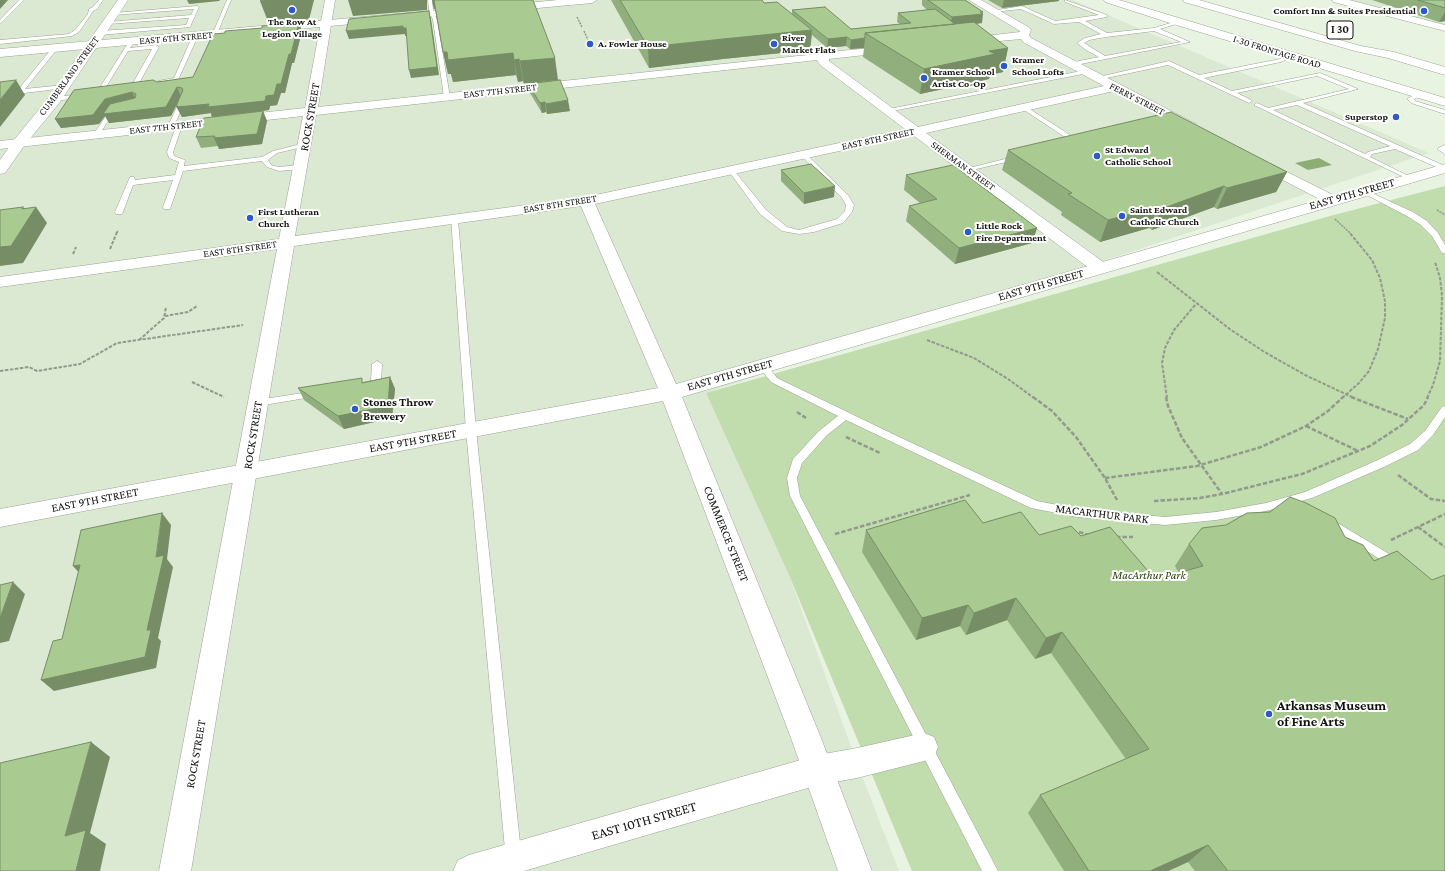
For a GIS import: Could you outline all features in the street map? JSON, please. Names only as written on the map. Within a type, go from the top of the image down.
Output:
[{"type":"main road","name":"CUMBERLAND STREET","points":[[0,170],[19,143],[55,99],[123,0]]},
{"type":"main road","points":[[494,9],[592,0]]},
{"type":"main road","name":"I-30 FRONTAGE ROAD","points":[[1109,0],[1177,22],[1445,102]]},
{"type":"main road","name":"I 30","points":[[1188,0],[1359,49],[1390,55],[1445,71]]},
{"type":"main road","points":[[1345,1],[1443,27]]},
{"type":"main road","name":"EAST 6TH STREET","points":[[0,53],[91,45],[129,46],[214,34],[479,10]]},
{"type":"main road","points":[[1383,42],[1436,57]]},
{"type":"main road","points":[[1359,49],[1384,59],[1445,77]]},
{"type":"main road","name":"EAST 9TH STREET","points":[[2,521],[247,472],[670,393],[1100,268],[1332,209],[1363,191],[1444,168]]},
{"type":"main road","name":"COMMERCE STREET","points":[[670,393],[818,770],[855,871]]},
{"type":"street","name":"ROCK STREET","points":[[175,871],[330,0]]},
{"type":"street","name":"FERRY STREET","points":[[974,0],[1026,30],[1024,35],[1027,40],[1199,131]]},
{"type":"street","points":[[955,42],[1024,35]]},
{"type":"street","name":"SHERMAN STREET","points":[[811,42],[823,52],[824,63],[1100,268]]},
{"type":"street","name":"EAST 7TH STREET","points":[[0,145],[908,47]]},
{"type":"street","name":"EAST 8TH STREET","points":[[0,282],[586,201],[1023,108],[1114,87]]},
{"type":"street","points":[[1249,157],[1332,209]]},
{"type":"street","name":"COMMERCE STREET","points":[[586,201],[670,393]]},
{"type":"street","points":[[818,770],[857,763],[924,747]]},
{"type":"street","name":"EAST 10TH STREET","points":[[470,871],[514,865],[818,770]]},
{"type":"lane","points":[[0,22],[22,0]]},
{"type":"lane","points":[[0,42],[70,35],[77,31],[90,14],[91,10],[95,8],[101,0]]},
{"type":"lane","points":[[214,34],[229,0]]},
{"type":"lane","points":[[430,0],[430,10],[435,20],[447,97]]},
{"type":"lane","points":[[913,0],[920,0]]},
{"type":"lane","points":[[993,11],[1022,7],[1054,23],[1105,16],[1068,0]]},
{"type":"lane","points":[[1068,0],[1083,0]]},
{"type":"lane","points":[[100,33],[188,26],[197,7],[114,14]]},
{"type":"lane","points":[[108,23],[193,16]]},
{"type":"lane","points":[[1080,20],[1106,35]]},
{"type":"lane","points":[[1105,58],[1080,43],[1087,39],[1155,29],[1177,22]]},
{"type":"lane","points":[[1071,64],[1187,42],[1155,29]]},
{"type":"lane","points":[[151,83],[176,79],[195,36]]},
{"type":"lane","points":[[96,94],[117,90],[102,89],[129,46],[156,47],[135,88]]},
{"type":"lane","points":[[20,92],[55,48]]},
{"type":"lane","points":[[1198,77],[1281,60],[1291,56]]},
{"type":"lane","points":[[887,110],[1169,63],[1249,101]]},
{"type":"lane","points":[[1231,93],[1318,74],[1332,68]]},
{"type":"lane","points":[[1266,110],[1355,89],[1318,74]]},
{"type":"lane","points":[[129,86],[135,88],[143,87]]},
{"type":"lane","points":[[0,94],[63,87]]},
{"type":"lane","points":[[158,88],[174,87]]},
{"type":"lane","points":[[1420,94],[1410,99],[1413,102],[1445,112]]},
{"type":"lane","points":[[55,99],[88,95]]},
{"type":"lane","points":[[167,207],[183,161],[171,158],[170,152],[175,126],[183,99]]},
{"type":"lane","points":[[1296,102],[1444,168]]},
{"type":"lane","points":[[1256,105],[1410,178]]},
{"type":"lane","points":[[96,134],[112,111],[124,108]]},
{"type":"lane","points":[[1023,108],[1068,136],[1067,141]]},
{"type":"lane","points":[[1060,147],[1067,141],[1075,140]]},
{"type":"lane","points":[[180,169],[264,159],[275,152],[305,145]]},
{"type":"lane","points":[[1366,157],[1370,153],[1396,147]]},
{"type":"lane","points":[[1445,147],[1440,149],[1445,152]]},
{"type":"lane","points":[[731,170],[763,212],[776,223],[785,229],[798,232],[811,230],[840,220],[848,212],[850,205],[845,197],[804,155]]},
{"type":"lane","points":[[968,170],[1027,156]]},
{"type":"lane","points":[[264,159],[269,166],[279,169],[300,167]]},
{"type":"lane","points":[[119,212],[131,180],[178,177]]},
{"type":"lane","points":[[1363,191],[1410,214],[1424,223],[1435,235],[1445,251]]},
{"type":"lane","points":[[454,220],[471,430],[514,865]]},
{"type":"lane","points":[[353,388],[376,384],[377,364]]},
{"type":"lane","name":"MACARTHUR PARK","points":[[763,366],[774,380],[895,440],[1036,505],[1078,513],[1165,521],[1216,516],[1266,507],[1308,495],[1382,463],[1414,447],[1429,433],[1445,409]]},
{"type":"lane","points":[[258,403],[323,393]]},
{"type":"lane","points":[[846,415],[823,433],[797,462],[792,478],[795,496],[924,747],[990,871]]},
{"type":"lane","points":[[1294,499],[1307,507]]},
{"type":"lane","points":[[1320,516],[1405,569]]},
{"type":"path","points":[[584,31],[588,40]]},
{"type":"path","points":[[1105,478],[1160,472],[1200,465],[1261,447],[1306,426],[1328,411],[1358,384],[1369,370],[1378,349],[1385,318],[1385,301],[1380,278],[1372,260],[1332,209]]},
{"type":"path","points":[[108,255],[118,230]]},
{"type":"path","points":[[1149,502],[1200,498],[1222,494],[1302,474],[1358,451],[1391,433],[1408,420],[1424,405],[1433,385],[1440,361],[1442,296],[1440,278],[1433,259]]},
{"type":"path","points":[[1152,267],[1230,330],[1263,351],[1305,375],[1346,395],[1408,420]]},
{"type":"path","points":[[1196,304],[1174,330],[1165,348],[1162,363],[1168,406],[1182,438],[1222,494]]},
{"type":"path","points":[[165,316],[188,312],[197,306]]},
{"type":"path","points":[[138,340],[164,318],[166,307]]},
{"type":"path","points":[[0,371],[29,367],[37,371],[80,364],[117,343],[243,325]]},
{"type":"path","points":[[926,340],[951,348],[974,358],[1008,379],[1052,411],[1076,437],[1105,478],[1119,504]]},
{"type":"path","points":[[192,382],[224,397]]},
{"type":"path","points":[[1306,426],[1358,451]]},
{"type":"path","points":[[1382,463],[1431,499],[1445,501]]},
{"type":"path","points":[[817,540],[970,495]]},
{"type":"path","points":[[1387,542],[1445,514]]},
{"type":"path","points":[[1418,527],[1445,547]]},
{"type":"shaded area","points":[[0,0],[1073,0],[1429,153],[706,393],[789,575],[857,763],[899,871],[0,871]]},
{"type":"shaded area","name":"Comfort Inn & Suites Presidential","points":[[1349,0],[1445,0],[1445,25]]},
{"type":"shaded area","points":[[1319,158],[1332,165],[1308,170],[1295,163]]},
{"type":"green space","name":"MacArthur Park","points":[[1445,186],[1445,871],[912,871],[789,575],[706,393],[1330,216]]},
{"type":"building","points":[[434,0],[533,0],[555,58],[520,61],[519,59],[514,60],[513,53],[448,60],[447,52],[443,52]]},
{"type":"building","points":[[620,0],[762,0],[764,3],[777,2],[812,30],[648,47]]},
{"type":"building","points":[[928,0],[965,0],[983,12],[980,12],[983,14],[952,17]]},
{"type":"building","points":[[1418,0],[1445,0],[1445,8]]},
{"type":"building","points":[[825,7],[851,29],[911,23],[898,13],[935,9],[955,24],[865,33],[865,38],[851,40],[847,37],[828,39],[792,10]]},
{"type":"building","points":[[429,11],[437,67],[409,70],[406,28],[403,28],[403,26],[346,31],[349,19]]},
{"type":"building","points":[[974,22],[1008,48],[989,51],[995,54],[924,69],[865,33]]},
{"type":"building","points":[[299,23],[281,84],[277,84],[274,95],[266,96],[265,101],[208,107],[209,104],[177,107],[178,106],[176,106],[183,90],[182,88],[177,87],[166,107],[103,114],[110,104],[135,98],[136,94],[132,92],[105,99],[93,115],[55,119],[74,90],[153,80],[157,82],[193,77],[213,34],[225,33],[225,31],[262,28],[262,26]]},
{"type":"building","points":[[16,80],[0,100],[0,82]]},
{"type":"building","points":[[560,80],[568,100],[546,104],[545,102],[540,103],[528,84]]},
{"type":"building","points":[[263,111],[257,134],[214,138],[215,136],[196,137],[204,118]]},
{"type":"building","points":[[1171,112],[1287,172],[1227,188],[1224,186],[1161,209],[1158,207],[1108,220],[1068,194],[1072,193],[1008,150]]},
{"type":"building","points":[[811,164],[835,186],[804,193],[781,170]]},
{"type":"building","points":[[953,165],[1037,228],[959,248],[909,206],[937,199],[906,175]]},
{"type":"building","points":[[23,207],[22,209],[36,207],[11,246],[0,247],[0,210]]},
{"type":"building","points":[[390,377],[388,406],[338,416],[298,388],[362,378],[362,383]]},
{"type":"building","name":"Arkansas Museum of Fine Arts","points":[[1290,497],[1306,503],[1335,518],[1345,537],[1363,545],[1374,561],[1397,551],[1432,580],[1445,575],[1445,871],[1228,871],[1208,845],[1150,871],[1089,871],[1040,795],[1149,749],[1062,632],[1046,638],[1016,598],[974,613],[968,605],[922,618],[866,530],[965,500],[983,523],[1021,512],[1039,535],[1071,526],[1081,536],[1110,527],[1155,579],[1203,566],[1189,544],[1202,528],[1226,525],[1247,513],[1270,512]]},
{"type":"building","points":[[162,513],[156,557],[164,555],[147,630],[151,630],[145,657],[41,680],[53,641],[62,639],[80,565],[73,566],[81,530]]},
{"type":"building","points":[[13,582],[0,618],[0,585]]},
{"type":"building","points":[[91,742],[65,836],[86,830],[76,871],[0,871],[0,763]]},
{"type":"place","name":"The Row At Legion Village","points":[[292,10]]},
{"type":"place","name":"Comfort Inn & Suites Presidential","points":[[1424,11]]},
{"type":"place","name":"A. Fowler House","points":[[590,44]]},
{"type":"place","name":"River Market Flats","points":[[774,44]]},
{"type":"place","name":"Kramer School Lofts","points":[[1004,66]]},
{"type":"place","name":"Kramer School Artist Co-Op","points":[[924,78]]},
{"type":"place","name":"Superstop","points":[[1396,117]]},
{"type":"place","name":"St Edward Catholic School","points":[[1097,156]]},
{"type":"place","name":"Saint Edward Catholic Church","points":[[1122,216]]},
{"type":"place","name":"First Lutheran Church","points":[[250,218]]},
{"type":"place","name":"Little Rock Fire Department","points":[[968,232]]},
{"type":"place","name":"Stones Throw Brewery","points":[[355,409]]},
{"type":"place","name":"Arkansas Museum of Fine Arts","points":[[1269,714]]}]
